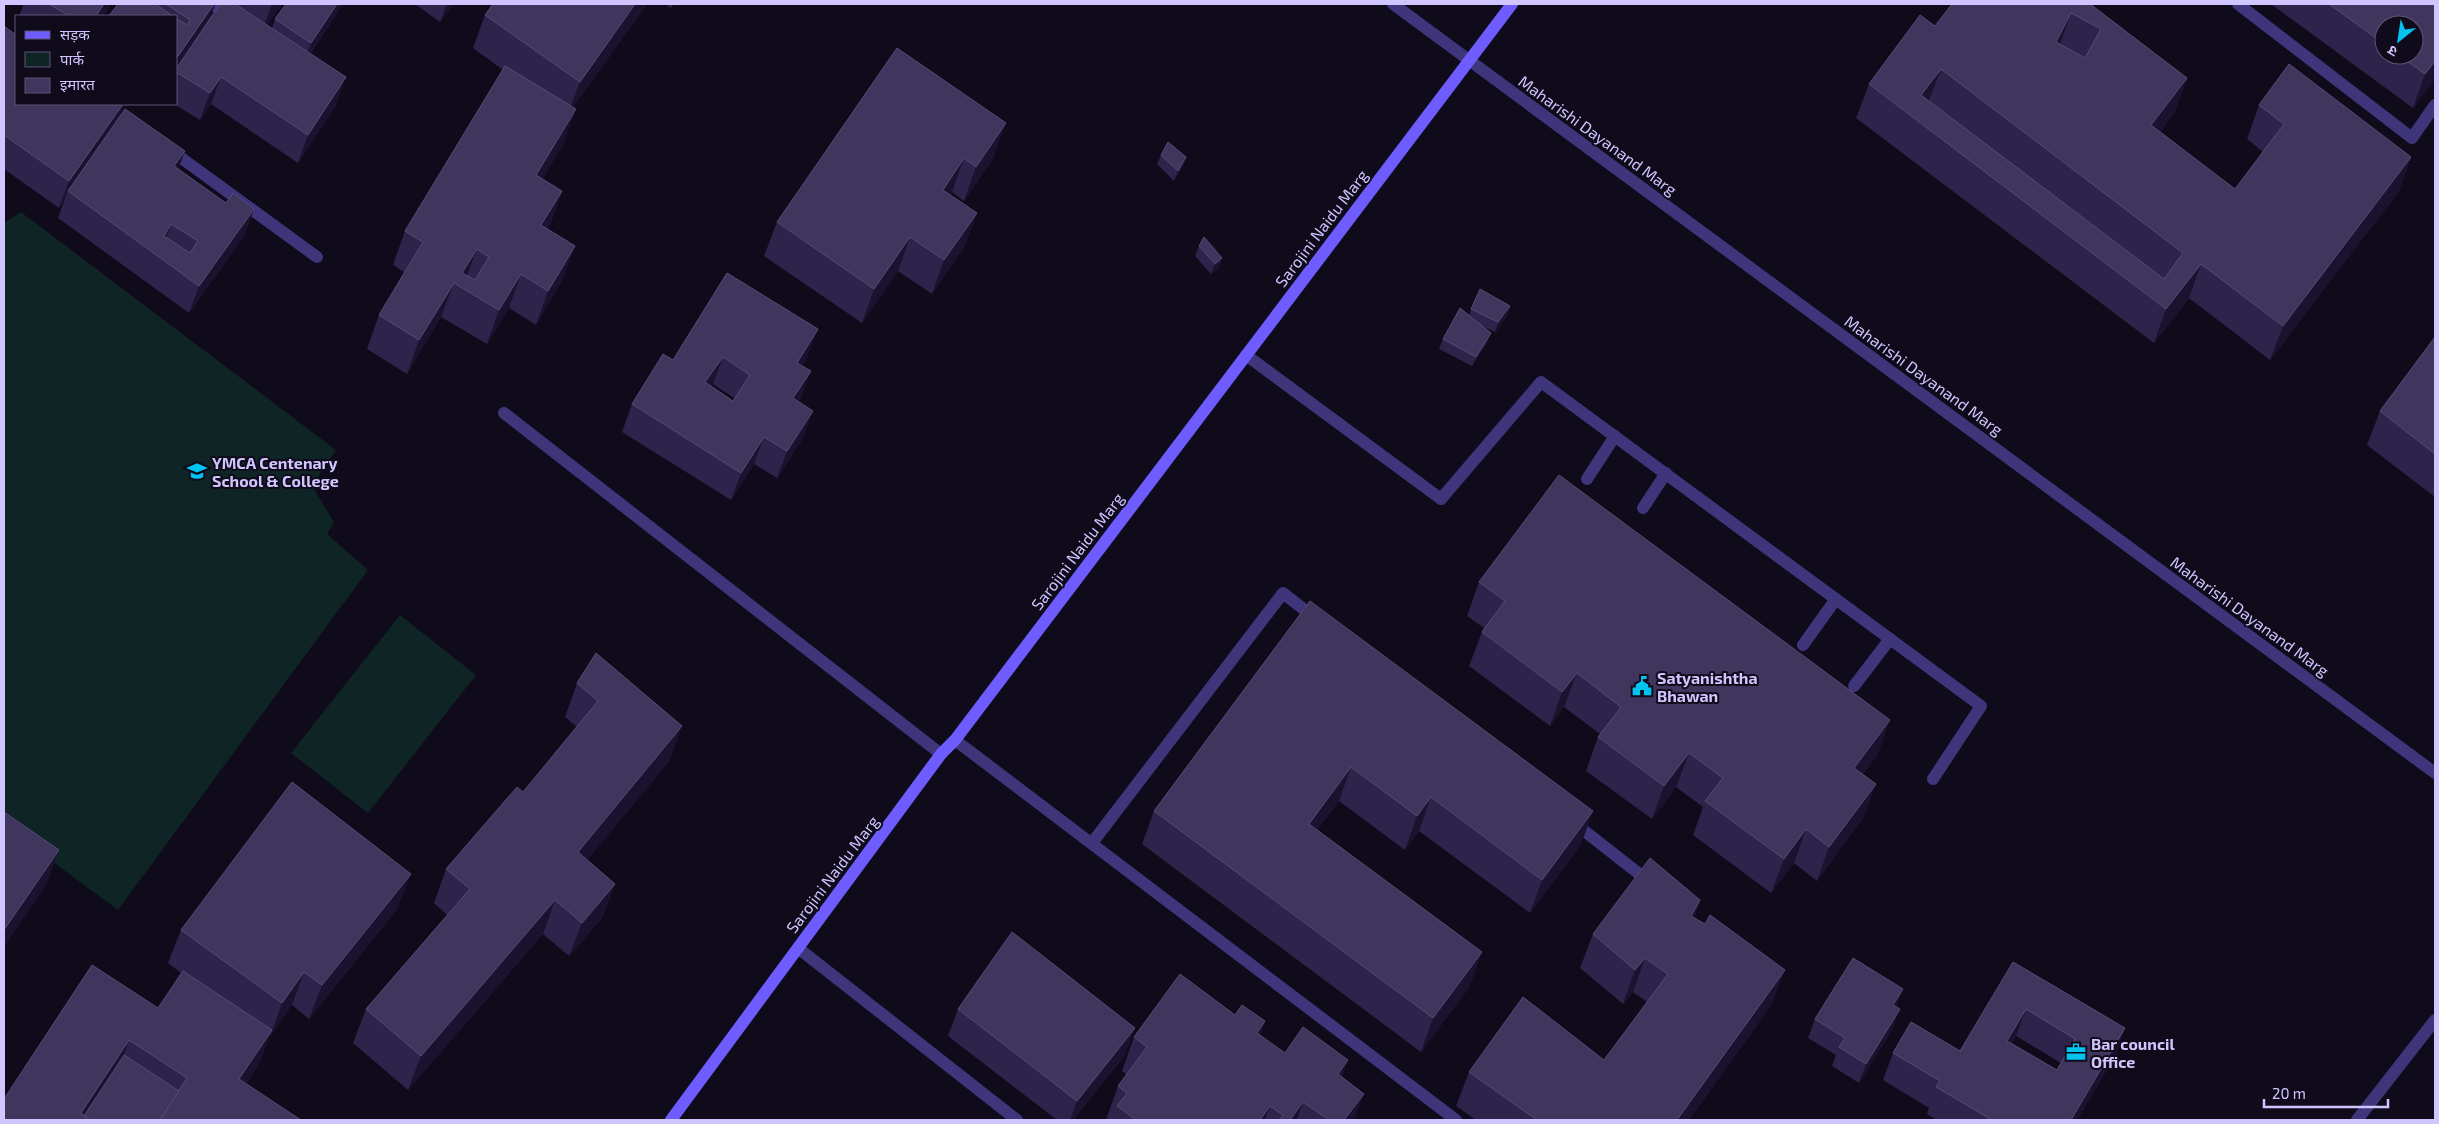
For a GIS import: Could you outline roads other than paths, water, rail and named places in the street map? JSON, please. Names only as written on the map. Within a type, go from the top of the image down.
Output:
[{"type":"main road","name":"Sarojini Naidu Marg","points":[[671,1120],[941,754],[955,740],[1512,4]]},
{"type":"street","points":[[212,4],[244,28]]},
{"type":"street","name":"Maharishi Dayanand Marg","points":[[1393,4],[2435,773]]},
{"type":"street","points":[[2238,4],[2412,138],[2435,105]]},
{"type":"street","points":[[161,144],[317,257]]},
{"type":"street","points":[[1246,355],[1441,499],[1541,382],[1981,706],[1933,779]]},
{"type":"street","points":[[504,413],[941,754]]},
{"type":"street","points":[[1587,479],[1615,436]]},
{"type":"street","points":[[1643,508],[1666,474]]},
{"type":"street","points":[[1092,844],[1283,593],[1329,630]]},
{"type":"street","points":[[1803,645],[1836,599]]},
{"type":"street","points":[[1854,686],[1890,639]]},
{"type":"street","points":[[955,740],[1456,1120]]},
{"type":"street","points":[[1562,813],[1663,892]]},
{"type":"street","points":[[798,948],[1017,1120]]},
{"type":"street","points":[[2357,1120],[2435,1020]]},
{"type":"place","name":"YMCA Centenary School & College","points":[[197,471]]},
{"type":"place","name":"Satyanishtha Bhawan","points":[[1642,686]]},
{"type":"place","name":"Bar council Office","points":[[2076,1052]]}]
